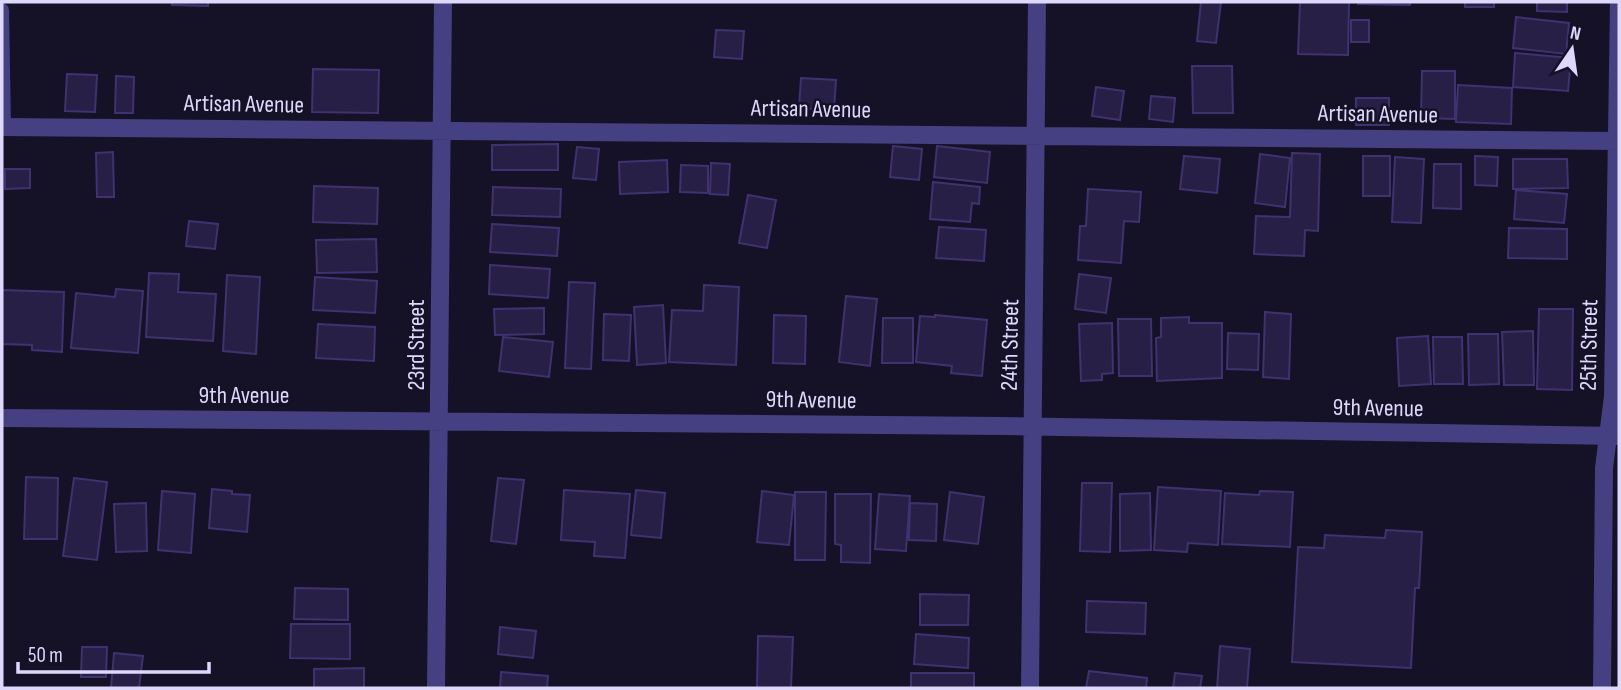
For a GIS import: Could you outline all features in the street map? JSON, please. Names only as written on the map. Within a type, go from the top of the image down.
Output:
[{"type":"street","name":"23rd Street","points":[[436,688],[443,2]]},
{"type":"street","name":"24th Street","points":[[1030,688],[1037,2]]},
{"type":"street","name":"25th Street","points":[[1602,688],[1604,475],[1614,435],[1619,2]]},
{"type":"street","name":"Artisan Avenue","points":[[3,127],[1618,141]]},
{"type":"street","name":"9th Avenue","points":[[2,418],[1614,435]]},
{"type":"lane","points":[[2,10],[3,127]]},
{"type":"building","points":[[172,2],[208,2],[208,6],[172,5]]},
{"type":"building","points":[[1201,2],[1221,2],[1216,43],[1197,41]]},
{"type":"building","points":[[1300,2],[1349,2],[1348,55],[1298,54]]},
{"type":"building","points":[[1410,2],[1410,5],[1358,4]]},
{"type":"building","points":[[1465,2],[1494,2],[1494,7],[1465,7]]},
{"type":"building","points":[[1537,2],[1567,2],[1567,12],[1537,11]]},
{"type":"building","points":[[1516,17],[1569,23],[1566,54],[1513,48]]},
{"type":"building","points":[[1351,20],[1369,20],[1369,42],[1351,42]]},
{"type":"building","points":[[716,30],[744,31],[742,59],[714,57]]},
{"type":"building","points":[[1515,53],[1571,58],[1568,91],[1513,87]]},
{"type":"building","points":[[1192,66],[1232,66],[1233,113],[1193,113]]},
{"type":"building","points":[[313,69],[379,70],[378,113],[312,112]]},
{"type":"building","points":[[1422,71],[1455,71],[1455,119],[1421,118]]},
{"type":"building","points":[[67,74],[97,75],[95,112],[65,111]]},
{"type":"building","points":[[116,76],[134,77],[133,113],[115,113]]},
{"type":"building","points":[[801,78],[836,80],[834,110],[799,108]]},
{"type":"building","points":[[1458,85],[1512,88],[1511,124],[1456,122]]},
{"type":"building","points":[[1096,87],[1124,91],[1120,120],[1092,116]]},
{"type":"building","points":[[1151,96],[1175,98],[1173,122],[1149,119]]},
{"type":"building","points":[[1356,98],[1389,98],[1389,125],[1356,125]]},
{"type":"building","points":[[558,144],[558,170],[492,170],[492,145]]},
{"type":"building","points":[[893,146],[922,149],[919,180],[890,177]]},
{"type":"building","points":[[937,146],[990,152],[987,183],[934,177]]},
{"type":"building","points":[[577,147],[599,149],[596,180],[573,178]]},
{"type":"building","points":[[113,152],[114,197],[97,197],[96,153]]},
{"type":"building","points":[[1292,153],[1320,154],[1318,231],[1305,230],[1304,256],[1254,254],[1256,216],[1290,217]]},
{"type":"building","points":[[1260,154],[1290,158],[1285,207],[1255,203]]},
{"type":"building","points":[[1184,156],[1220,159],[1217,193],[1180,189]]},
{"type":"building","points":[[1363,156],[1390,156],[1390,196],[1363,196]]},
{"type":"building","points":[[1475,156],[1498,157],[1497,186],[1475,185]]},
{"type":"building","points":[[1395,157],[1424,159],[1421,223],[1392,222]]},
{"type":"building","points":[[1513,159],[1567,159],[1568,188],[1513,189]]},
{"type":"building","points":[[667,160],[668,192],[620,194],[619,162]]},
{"type":"building","points":[[711,163],[730,164],[728,195],[710,194]]},
{"type":"building","points":[[1434,164],[1461,164],[1461,209],[1433,208]]},
{"type":"building","points":[[681,165],[708,166],[708,193],[680,192]]},
{"type":"building","points":[[5,169],[30,169],[30,188],[5,189]]},
{"type":"building","points":[[933,182],[980,187],[979,204],[972,203],[970,222],[930,219]]},
{"type":"building","points":[[314,186],[378,188],[377,224],[313,222]]},
{"type":"building","points":[[493,187],[561,189],[560,217],[492,215]]},
{"type":"building","points":[[1088,189],[1141,192],[1139,222],[1124,221],[1121,263],[1078,260],[1080,226],[1086,226]]},
{"type":"building","points":[[1516,190],[1567,194],[1564,223],[1514,219]]},
{"type":"building","points":[[748,195],[776,200],[767,248],[739,243]]},
{"type":"building","points":[[189,221],[218,224],[215,249],[186,246]]},
{"type":"building","points":[[492,224],[559,228],[557,256],[490,252]]},
{"type":"building","points":[[939,227],[986,230],[984,261],[936,258]]},
{"type":"building","points":[[1509,228],[1567,229],[1567,259],[1508,258]]},
{"type":"building","points":[[376,239],[377,272],[317,273],[316,240]]},
{"type":"building","points":[[490,265],[550,269],[548,298],[489,294]]},
{"type":"building","points":[[149,273],[179,274],[178,292],[216,294],[213,341],[146,337]]},
{"type":"building","points":[[1079,274],[1111,278],[1106,313],[1075,309]]},
{"type":"building","points":[[227,275],[260,277],[256,354],[223,351]]},
{"type":"building","points":[[315,277],[377,281],[375,313],[313,310]]},
{"type":"building","points":[[569,282],[595,283],[591,369],[565,368]]},
{"type":"building","points":[[704,285],[739,287],[736,365],[669,362],[672,310],[703,311]]},
{"type":"building","points":[[116,289],[143,291],[138,353],[71,348],[76,293],[115,297]]},
{"type":"building","points":[[2,290],[64,292],[62,352],[32,350],[32,345],[2,344]]},
{"type":"building","points":[[846,296],[877,299],[870,366],[839,362]]},
{"type":"building","points":[[663,305],[666,363],[637,365],[634,307]]},
{"type":"building","points":[[544,308],[544,334],[495,335],[494,309]]},
{"type":"building","points":[[1539,309],[1573,309],[1572,390],[1537,389]]},
{"type":"building","points":[[1265,312],[1291,314],[1289,379],[1263,377]]},
{"type":"building","points":[[604,314],[631,315],[629,361],[603,360]]},
{"type":"building","points":[[774,315],[806,316],[805,364],[773,363]]},
{"type":"building","points":[[920,316],[987,320],[982,376],[951,373],[952,366],[916,362]]},
{"type":"building","points":[[1189,317],[1189,323],[1222,323],[1222,378],[1157,381],[1156,338],[1161,337],[1161,318]]},
{"type":"building","points":[[883,318],[913,318],[913,363],[882,363]]},
{"type":"building","points":[[1118,319],[1151,319],[1152,376],[1119,376]]},
{"type":"building","points":[[1112,323],[1113,373],[1102,374],[1102,380],[1081,381],[1079,324]]},
{"type":"building","points":[[318,324],[375,327],[374,361],[316,358]]},
{"type":"building","points":[[1533,331],[1534,385],[1504,385],[1502,332]]},
{"type":"building","points":[[1228,333],[1259,334],[1258,370],[1227,369]]},
{"type":"building","points":[[1468,334],[1498,334],[1499,384],[1469,385]]},
{"type":"building","points":[[1428,336],[1431,384],[1399,386],[1397,338]]},
{"type":"building","points":[[503,337],[553,342],[549,377],[499,371]]},
{"type":"building","points":[[1433,337],[1462,337],[1463,384],[1434,384]]},
{"type":"building","points":[[26,477],[58,478],[57,539],[24,539]]},
{"type":"building","points":[[74,478],[107,482],[97,560],[63,556]]},
{"type":"building","points":[[498,478],[524,480],[516,544],[491,541]]},
{"type":"building","points":[[1082,483],[1112,483],[1110,552],[1080,551]]},
{"type":"building","points":[[1158,487],[1221,491],[1218,545],[1188,543],[1187,552],[1154,550]]},
{"type":"building","points":[[212,489],[250,495],[247,532],[209,528]]},
{"type":"building","points":[[564,490],[630,494],[625,558],[594,556],[595,542],[561,540]]},
{"type":"building","points":[[636,490],[665,493],[661,538],[631,535]]},
{"type":"building","points":[[162,491],[195,494],[191,553],[158,550]]},
{"type":"building","points":[[762,491],[794,495],[789,545],[757,542]]},
{"type":"building","points":[[1260,491],[1293,492],[1290,547],[1222,544],[1225,493],[1259,495]]},
{"type":"building","points":[[795,492],[826,492],[825,560],[795,560]]},
{"type":"building","points":[[950,492],[984,497],[978,544],[944,540]]},
{"type":"building","points":[[1150,493],[1151,550],[1120,551],[1120,494]]},
{"type":"building","points":[[835,494],[871,494],[870,563],[841,562],[841,545],[835,544]]},
{"type":"building","points":[[879,494],[910,496],[906,551],[875,549]]},
{"type":"building","points":[[146,503],[147,551],[116,552],[114,504]]},
{"type":"building","points":[[910,503],[937,504],[936,541],[909,540]]},
{"type":"building","points":[[1386,530],[1422,532],[1419,588],[1415,588],[1411,668],[1292,662],[1298,547],[1324,548],[1325,535],[1385,538]]},
{"type":"building","points":[[295,588],[348,589],[348,620],[294,619]]},
{"type":"building","points":[[920,594],[969,595],[968,625],[920,625]]},
{"type":"building","points":[[1087,601],[1146,603],[1145,634],[1086,632]]},
{"type":"building","points":[[291,624],[350,624],[350,659],[290,658]]},
{"type":"building","points":[[500,627],[536,631],[533,658],[498,654]]},
{"type":"building","points":[[916,634],[969,638],[968,668],[914,664]]},
{"type":"building","points":[[758,636],[793,637],[791,688],[757,688]]},
{"type":"building","points":[[1220,646],[1250,649],[1247,688],[1217,688]]},
{"type":"building","points":[[82,647],[107,647],[106,677],[81,677]]},
{"type":"building","points":[[114,653],[143,656],[139,688],[111,688]]},
{"type":"building","points":[[364,668],[364,688],[314,688],[314,669]]},
{"type":"building","points":[[1089,671],[1147,678],[1146,688],[1086,688]]},
{"type":"building","points":[[501,672],[548,676],[547,688],[500,688]]},
{"type":"building","points":[[911,673],[974,673],[974,688],[911,688]]},
{"type":"building","points":[[1175,673],[1202,676],[1200,688],[1173,688]]}]
